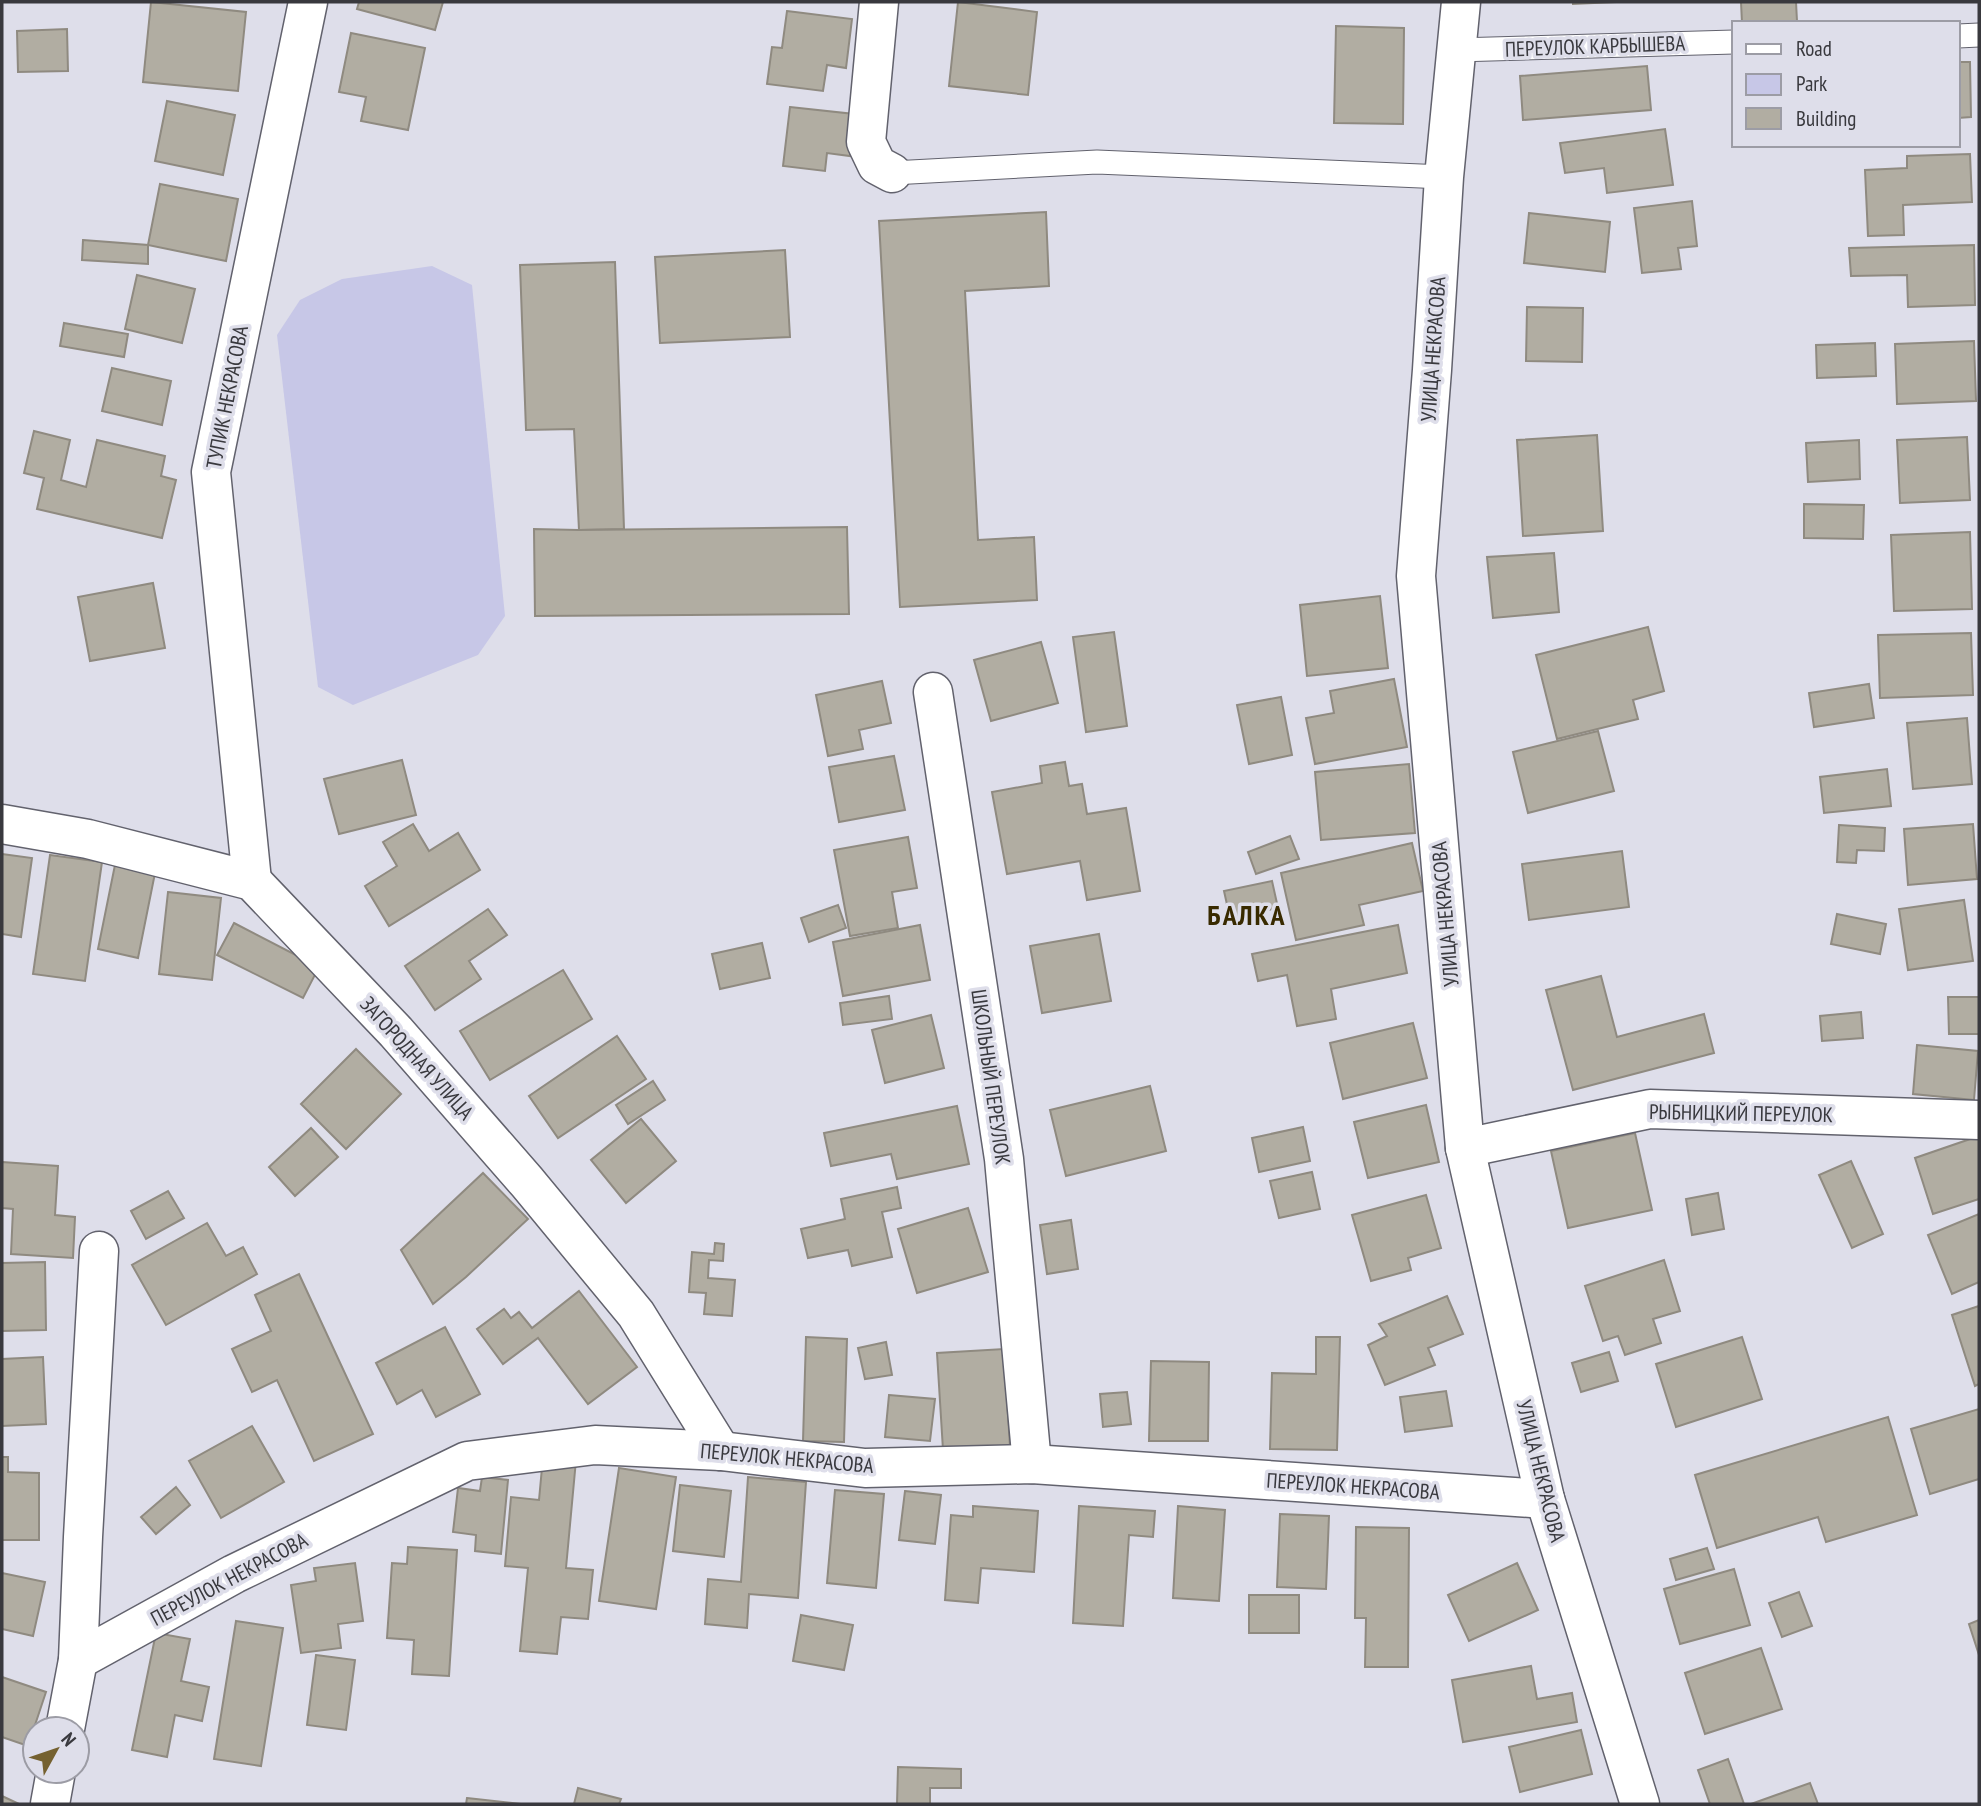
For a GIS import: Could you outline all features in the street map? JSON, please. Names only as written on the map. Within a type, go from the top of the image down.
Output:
[{"type":"street","name":"ТУПИК НЕКРАСОВА","points":[[252,881],[211,472],[308,2]]},
{"type":"street","points":[[879,2],[866,142],[877,165],[892,173]]},
{"type":"street","name":"УЛИЦА НЕКРАСОВА","points":[[1461,2],[1444,177],[1433,370],[1416,576],[1465,1148],[1545,1499],[1640,1804]]},
{"type":"street","name":"ШКОЛЬНЫЙ ПЕРЕУЛОК","points":[[933,692],[1004,1158],[1032,1464]]},
{"type":"street","points":[[2,824],[88,839],[252,881]]},
{"type":"street","name":"ЗАГОРОДНАЯ УЛИЦА","points":[[252,881],[396,1032],[527,1182],[636,1314],[721,1451]]},
{"type":"street","name":"РЫБНИЦКИЙ ПЕРЕУЛОК","points":[[1465,1148],[1650,1109],[1979,1120]]},
{"type":"street","points":[[68,1715],[78,1660],[99,1251]]},
{"type":"street","name":"ПЕРЕУЛОК НЕКРАСОВА","points":[[78,1660],[234,1574],[467,1461],[595,1445],[721,1451],[864,1468],[1032,1464],[1545,1499]]},
{"type":"street","points":[[50,1804],[53,1785]]},
{"type":"lane","points":[[1960,36],[1979,35]]},
{"type":"lane","name":"ПЕРЕУЛОК КАРБЫШЕВА","points":[[1455,50],[1732,42]]},
{"type":"lane","points":[[892,173],[1097,162],[1444,177]]},
{"type":"green space","points":[[432,266],[472,285],[505,616],[478,655],[353,705],[318,687],[277,335],[300,300],[342,279]]},
{"type":"building","points":[[151,2],[246,12],[238,91],[143,82]]},
{"type":"building","points":[[359,2],[443,2],[435,30],[357,9]]},
{"type":"building","points":[[958,2],[1037,12],[1028,95],[949,86]]},
{"type":"building","points":[[1573,2],[1616,2],[1573,4]]},
{"type":"building","points":[[1741,2],[1796,2],[1797,21],[1742,21]]},
{"type":"building","points":[[787,11],[852,19],[846,68],[827,65],[823,91],[767,84],[772,47],[782,48]]},
{"type":"building","points":[[1336,26],[1404,28],[1403,124],[1334,123]]},
{"type":"building","points":[[67,29],[68,71],[18,72],[17,31]]},
{"type":"building","points":[[351,33],[425,48],[408,130],[361,121],[366,97],[339,92]]},
{"type":"building","points":[[1960,62],[1970,62],[1971,117],[1960,118]]},
{"type":"building","points":[[1647,66],[1651,110],[1523,120],[1520,76]]},
{"type":"building","points":[[167,101],[235,115],[223,175],[155,161]]},
{"type":"building","points":[[790,107],[854,114],[850,156],[827,153],[825,171],[783,166]]},
{"type":"building","points":[[1665,129],[1673,185],[1607,193],[1604,168],[1565,173],[1560,143]]},
{"type":"building","points":[[1970,154],[1972,202],[1903,205],[1904,235],[1868,236],[1865,170],[1907,168],[1907,156]]},
{"type":"building","points":[[160,184],[238,199],[226,261],[148,245]]},
{"type":"building","points":[[1692,201],[1697,246],[1678,248],[1681,269],[1642,273],[1634,208]]},
{"type":"building","points":[[1046,212],[1049,286],[965,291],[978,540],[1034,537],[1037,600],[900,607],[879,221]]},
{"type":"building","points":[[1529,213],[1610,222],[1605,272],[1524,263]]},
{"type":"building","points":[[83,240],[148,245],[148,264],[82,260]]},
{"type":"building","points":[[1974,245],[1975,305],[1908,307],[1907,275],[1851,276],[1849,248]]},
{"type":"building","points":[[785,250],[790,337],[660,343],[655,257]]},
{"type":"building","points":[[615,262],[624,529],[579,530],[574,429],[526,430],[520,265]]},
{"type":"building","points":[[137,275],[195,289],[182,343],[125,329]]},
{"type":"building","points":[[1527,307],[1583,308],[1582,362],[1526,361]]},
{"type":"building","points":[[64,323],[128,334],[124,357],[60,346]]},
{"type":"building","points":[[1974,341],[1976,401],[1897,404],[1895,344]]},
{"type":"building","points":[[1875,343],[1876,376],[1817,378],[1816,345]]},
{"type":"building","points":[[112,368],[171,381],[162,425],[102,411]]},
{"type":"building","points":[[34,431],[70,440],[61,480],[86,487],[97,440],[165,456],[161,476],[176,480],[162,538],[37,509],[44,478],[24,473]]},
{"type":"building","points":[[1597,435],[1603,531],[1523,536],[1517,440]]},
{"type":"building","points":[[1967,437],[1970,500],[1900,503],[1897,440]]},
{"type":"building","points":[[1859,440],[1860,479],[1808,482],[1806,443]]},
{"type":"building","points":[[1804,504],[1864,505],[1863,539],[1804,538]]},
{"type":"building","points":[[847,527],[849,614],[535,616],[534,529]]},
{"type":"building","points":[[1970,532],[1972,609],[1894,611],[1891,535]]},
{"type":"building","points":[[1554,553],[1559,612],[1493,618],[1487,557]]},
{"type":"building","points":[[153,583],[165,648],[90,661],[78,597]]},
{"type":"building","points":[[1380,596],[1388,668],[1307,676],[1300,605]]},
{"type":"building","points":[[1648,627],[1664,691],[1633,700],[1638,719],[1557,739],[1536,655]]},
{"type":"building","points":[[1114,632],[1127,726],[1086,732],[1073,637]]},
{"type":"building","points":[[1971,633],[1973,695],[1880,698],[1878,635]]},
{"type":"building","points":[[1041,642],[1058,703],[991,721],[974,660]]},
{"type":"building","points":[[1394,679],[1407,747],[1315,764],[1306,718],[1334,713],[1330,691]]},
{"type":"building","points":[[882,681],[891,723],[859,730],[863,749],[828,756],[816,695]]},
{"type":"building","points":[[1869,684],[1874,718],[1814,727],[1809,693]]},
{"type":"building","points":[[1281,697],[1292,755],[1249,764],[1237,705]]},
{"type":"building","points":[[1967,718],[1972,784],[1913,789],[1907,723]]},
{"type":"building","points":[[1598,731],[1614,791],[1528,813],[1513,752]]},
{"type":"building","points":[[894,756],[905,810],[839,822],[829,767]]},
{"type":"building","points":[[402,760],[416,815],[339,834],[324,779]]},
{"type":"building","points":[[1065,762],[1069,786],[1082,784],[1087,814],[1126,808],[1140,891],[1087,900],[1080,861],[1007,874],[992,792],[1042,783],[1040,766]]},
{"type":"building","points":[[1409,764],[1415,833],[1321,840],[1315,772]]},
{"type":"building","points":[[1887,769],[1891,806],[1824,813],[1820,777]]},
{"type":"building","points":[[413,824],[429,851],[458,833],[480,870],[389,926],[365,886],[397,866],[383,842]]},
{"type":"building","points":[[1973,824],[1977,879],[1908,885],[1904,829]]},
{"type":"building","points":[[1839,825],[1885,828],[1884,851],[1857,850],[1856,863],[1837,862]]},
{"type":"building","points":[[1290,836],[1299,859],[1256,874],[1248,852]]},
{"type":"building","points":[[908,837],[917,888],[892,892],[898,928],[850,936],[834,850]]},
{"type":"building","points":[[1412,843],[1423,891],[1359,905],[1364,925],[1296,940],[1281,873]]},
{"type":"building","points":[[1622,851],[1629,907],[1529,920],[1522,864]]},
{"type":"building","points":[[2,854],[32,858],[21,937],[2,934]]},
{"type":"building","points":[[50,855],[102,862],[85,981],[33,974]]},
{"type":"building","points":[[116,860],[156,868],[138,958],[98,949]]},
{"type":"building","points":[[1272,881],[1278,908],[1230,918],[1224,891]]},
{"type":"building","points":[[168,892],[221,898],[212,980],[159,974]]},
{"type":"building","points":[[1964,900],[1973,961],[1908,970],[1899,909]]},
{"type":"building","points":[[838,905],[846,928],[809,942],[801,918]]},
{"type":"building","points":[[488,909],[507,935],[469,961],[481,979],[435,1010],[405,966]]},
{"type":"building","points":[[1837,914],[1886,924],[1880,954],[1831,944]]},
{"type":"building","points":[[234,923],[319,967],[303,998],[217,955]]},
{"type":"building","points":[[920,925],[930,980],[843,996],[833,942]]},
{"type":"building","points":[[1398,925],[1407,973],[1331,989],[1336,1019],[1297,1026],[1287,975],[1258,981],[1252,954]]},
{"type":"building","points":[[1099,934],[1111,1001],[1042,1013],[1030,946]]},
{"type":"building","points":[[762,943],[770,978],[720,989],[712,954]]},
{"type":"building","points":[[563,970],[592,1019],[490,1080],[460,1031]]},
{"type":"building","points":[[1601,976],[1617,1037],[1704,1014],[1714,1053],[1573,1090],[1546,990]]},
{"type":"building","points":[[889,996],[892,1019],[843,1025],[840,1003]]},
{"type":"building","points":[[1948,997],[1979,997],[1979,1034],[1949,1034]]},
{"type":"building","points":[[1861,1012],[1863,1038],[1822,1041],[1820,1016]]},
{"type":"building","points":[[931,1015],[944,1068],[885,1083],[872,1030]]},
{"type":"building","points":[[1413,1023],[1427,1078],[1343,1099],[1330,1043]]},
{"type":"building","points":[[617,1036],[646,1079],[558,1138],[529,1096]]},
{"type":"building","points":[[1917,1045],[1978,1051],[1974,1100],[1913,1094]]},
{"type":"building","points":[[356,1049],[401,1094],[346,1149],[301,1104]]},
{"type":"building","points":[[653,1081],[665,1100],[628,1124],[616,1105]]},
{"type":"building","points":[[1150,1086],[1166,1151],[1066,1176],[1050,1110]]},
{"type":"building","points":[[1426,1105],[1439,1162],[1368,1178],[1354,1122]]},
{"type":"building","points":[[957,1106],[969,1164],[897,1179],[891,1154],[831,1166],[824,1133]]},
{"type":"building","points":[[641,1119],[676,1161],[626,1203],[591,1160]]},
{"type":"building","points":[[1303,1127],[1310,1161],[1259,1172],[1252,1138]]},
{"type":"building","points":[[311,1128],[338,1157],[295,1196],[269,1167]]},
{"type":"building","points":[[1635,1133],[1652,1210],[1568,1228],[1551,1151]]},
{"type":"building","points":[[1979,1136],[1979,1199],[1933,1214],[1915,1158]]},
{"type":"building","points":[[1851,1161],[1883,1234],[1852,1248],[1819,1175]]},
{"type":"building","points":[[2,1162],[58,1166],[55,1215],[75,1217],[73,1258],[11,1254],[13,1209],[2,1208]]},
{"type":"building","points":[[1312,1172],[1320,1209],[1279,1218],[1270,1181]]},
{"type":"building","points":[[483,1173],[528,1219],[433,1304],[401,1250]]},
{"type":"building","points":[[897,1187],[901,1208],[882,1212],[892,1257],[852,1266],[848,1250],[808,1258],[801,1229],[845,1219],[841,1199]]},
{"type":"building","points":[[168,1191],[184,1218],[146,1239],[131,1211]]},
{"type":"building","points":[[1718,1193],[1724,1229],[1692,1235],[1686,1199]]},
{"type":"building","points":[[1426,1195],[1441,1248],[1408,1258],[1411,1270],[1371,1281],[1352,1215]]},
{"type":"building","points":[[968,1208],[988,1272],[917,1293],[898,1229]]},
{"type":"building","points":[[1979,1214],[1979,1282],[1952,1294],[1928,1235]]},
{"type":"building","points":[[1071,1220],[1078,1269],[1047,1274],[1040,1225]]},
{"type":"building","points":[[207,1223],[226,1256],[243,1247],[257,1274],[166,1325],[132,1265]]},
{"type":"building","points":[[715,1243],[724,1244],[723,1261],[709,1260],[708,1278],[735,1280],[732,1316],[704,1314],[706,1293],[689,1292],[692,1252],[714,1254]]},
{"type":"building","points":[[1664,1260],[1680,1311],[1653,1319],[1661,1343],[1625,1355],[1618,1336],[1603,1341],[1585,1286]]},
{"type":"building","points":[[45,1262],[46,1330],[2,1331],[2,1263]]},
{"type":"building","points":[[299,1274],[373,1434],[314,1461],[277,1380],[252,1392],[232,1349],[271,1331],[255,1295]]},
{"type":"building","points":[[579,1291],[637,1367],[588,1404],[538,1338],[503,1364],[477,1329],[504,1309],[511,1318],[519,1312],[532,1328]]},
{"type":"building","points":[[1447,1296],[1463,1334],[1428,1348],[1435,1365],[1385,1385],[1368,1345],[1387,1336],[1379,1324]]},
{"type":"building","points":[[1979,1306],[1979,1384],[1975,1386],[1952,1315]]},
{"type":"building","points":[[445,1327],[480,1394],[436,1417],[422,1390],[397,1404],[376,1363]]},
{"type":"building","points":[[806,1337],[847,1339],[844,1442],[803,1441]]},
{"type":"building","points":[[1316,1337],[1340,1337],[1337,1450],[1270,1449],[1272,1373],[1316,1374]]},
{"type":"building","points":[[1742,1337],[1762,1399],[1676,1427],[1656,1364]]},
{"type":"building","points":[[886,1342],[892,1375],[865,1379],[858,1348]]},
{"type":"building","points":[[1004,1349],[1010,1447],[943,1450],[937,1353]]},
{"type":"building","points":[[1609,1352],[1618,1381],[1581,1392],[1572,1363]]},
{"type":"building","points":[[43,1357],[46,1424],[2,1426],[2,1359]]},
{"type":"building","points":[[1151,1361],[1209,1362],[1208,1441],[1149,1441]]},
{"type":"building","points":[[1446,1391],[1452,1426],[1405,1432],[1400,1397]]},
{"type":"building","points":[[1127,1392],[1131,1424],[1103,1427],[1100,1394]]},
{"type":"building","points":[[889,1395],[935,1399],[930,1441],[885,1437]]},
{"type":"building","points":[[1979,1409],[1979,1479],[1930,1494],[1911,1429]]},
{"type":"building","points":[[1888,1417],[1917,1515],[1826,1542],[1818,1517],[1717,1548],[1695,1475]]},
{"type":"building","points":[[252,1426],[284,1482],[221,1518],[189,1461]]},
{"type":"building","points":[[2,1457],[8,1457],[8,1472],[39,1473],[39,1540],[2,1540]]},
{"type":"building","points":[[543,1457],[576,1460],[566,1568],[593,1570],[588,1619],[561,1617],[557,1654],[520,1651],[528,1568],[505,1566],[511,1497],[539,1500]]},
{"type":"building","points":[[619,1468],[676,1477],[656,1609],[599,1601]]},
{"type":"building","points":[[482,1477],[508,1480],[501,1554],[475,1551],[476,1535],[453,1532],[458,1488],[480,1491]]},
{"type":"building","points":[[748,1477],[806,1482],[798,1598],[749,1594],[747,1628],[705,1624],[708,1579],[741,1582]]},
{"type":"building","points":[[680,1485],[731,1491],[724,1557],[673,1551]]},
{"type":"building","points":[[176,1487],[190,1505],[156,1534],[141,1517]]},
{"type":"building","points":[[835,1490],[884,1494],[876,1588],[827,1583]]},
{"type":"building","points":[[905,1491],[941,1495],[935,1544],[899,1540]]},
{"type":"building","points":[[973,1506],[1038,1511],[1034,1572],[981,1568],[978,1603],[945,1600],[951,1515],[973,1517]]},
{"type":"building","points":[[1079,1506],[1155,1511],[1153,1537],[1129,1535],[1123,1626],[1073,1623]]},
{"type":"building","points":[[1178,1506],[1225,1510],[1219,1601],[1173,1598]]},
{"type":"building","points":[[1280,1514],[1329,1516],[1326,1589],[1277,1587]]},
{"type":"building","points":[[1356,1527],[1409,1528],[1408,1667],[1365,1667],[1366,1618],[1355,1618]]},
{"type":"building","points":[[408,1547],[457,1550],[449,1676],[412,1674],[414,1640],[387,1638],[392,1563],[407,1564]]},
{"type":"building","points":[[1707,1548],[1714,1569],[1676,1580],[1670,1559]]},
{"type":"building","points":[[355,1563],[363,1621],[338,1624],[341,1648],[301,1653],[291,1585],[316,1581],[314,1568]]},
{"type":"building","points":[[1517,1563],[1538,1610],[1469,1641],[1448,1595]]},
{"type":"building","points":[[1734,1569],[1750,1625],[1680,1644],[1664,1589]]},
{"type":"building","points":[[2,1573],[45,1582],[33,1636],[2,1629]]},
{"type":"building","points":[[1799,1592],[1812,1626],[1782,1637],[1769,1603]]},
{"type":"building","points":[[1249,1595],[1299,1595],[1299,1633],[1249,1633]]},
{"type":"building","points":[[801,1615],[853,1625],[844,1670],[793,1661]]},
{"type":"building","points":[[1979,1620],[1979,1655],[1969,1624]]},
{"type":"building","points":[[236,1621],[283,1628],[261,1766],[214,1759]]},
{"type":"building","points":[[156,1633],[190,1639],[181,1681],[209,1687],[202,1721],[175,1715],[167,1757],[132,1750]]},
{"type":"building","points":[[1761,1648],[1782,1709],[1705,1734],[1685,1673]]},
{"type":"building","points":[[316,1655],[355,1660],[346,1730],[307,1725]]},
{"type":"building","points":[[1531,1666],[1537,1699],[1572,1693],[1577,1722],[1463,1742],[1452,1680]]},
{"type":"building","points":[[2,1677],[46,1692],[38,1715],[21,1715],[21,1744],[2,1737]]},
{"type":"building","points":[[1581,1730],[1592,1774],[1520,1792],[1509,1747]]},
{"type":"building","points":[[1728,1759],[1744,1804],[1710,1804],[1698,1770]]},
{"type":"building","points":[[898,1767],[961,1769],[961,1788],[930,1788],[930,1804],[897,1804]]},
{"type":"building","points":[[1810,1783],[1818,1804],[1751,1804]]},
{"type":"building","points":[[578,1788],[621,1799],[619,1804],[574,1804]]},
{"type":"building","points":[[2,1796],[19,1804],[2,1804]]},
{"type":"building","points":[[467,1798],[521,1804],[466,1804]]},
{"type":"district","name":"БАЛКА","points":[[1247,914]]}]
